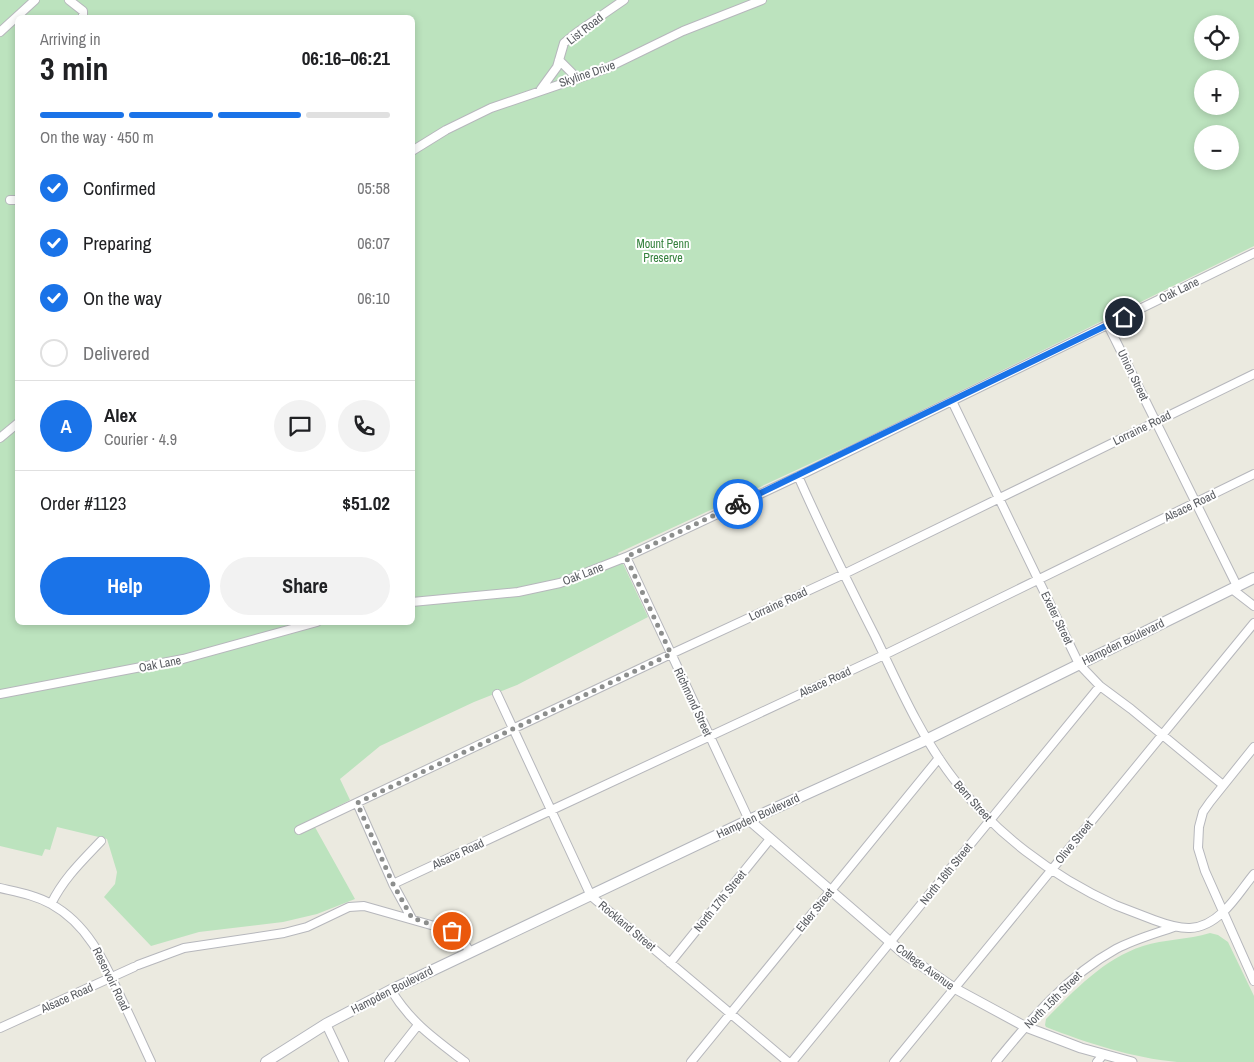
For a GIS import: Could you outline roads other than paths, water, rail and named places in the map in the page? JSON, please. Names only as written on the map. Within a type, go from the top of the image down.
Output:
[{"type":"main road","name":"Hampden Boulevard","points":[[266,1062],[326,1024],[391,990],[749,820],[928,739],[1254,578]]},
{"type":"street","points":[[19,15],[35,0]]},
{"type":"street","points":[[69,0],[83,11],[83,15]]},
{"type":"street","name":"List Road","points":[[539,91],[557,67],[564,43],[624,0]]},
{"type":"street","name":"Skyline Drive","points":[[415,149],[473,116],[619,63],[683,31],[762,0]]},
{"type":"street","points":[[0,32],[15,18]]},
{"type":"street","points":[[559,60],[577,78]]},
{"type":"street","name":"Oak Lane","points":[[415,602],[535,589],[579,576],[626,557],[798,476],[1254,253]]},
{"type":"street","name":"Union Street","points":[[1108,325],[1196,503],[1235,587],[1254,606]]},
{"type":"street","name":"Lorraine Road","points":[[299,830],[844,574],[1254,374]]},
{"type":"street","name":"Exeter Street","points":[[952,401],[1079,664],[1100,686],[1131,709],[1223,785]]},
{"type":"street","points":[[0,438],[15,426]]},
{"type":"street","name":"Alsace Road","points":[[393,884],[884,655],[1254,474]]},
{"type":"street","name":"Bern Street","points":[[798,476],[918,724],[952,777],[990,820],[1019,846],[1051,870],[1107,901],[1174,927],[1188,929],[1204,925],[1223,912],[1254,874]]},
{"type":"street","name":"Richmond Street","points":[[626,557],[749,820]]},
{"type":"street","name":"Olive Street","points":[[894,1062],[1254,623]]},
{"type":"street","name":"Oak Lane","points":[[0,694],[183,659],[306,625]]},
{"type":"street","name":"North 16th Street","points":[[792,1062],[1100,686]]},
{"type":"street","name":"Rockland Street","points":[[497,694],[591,896],[788,1062]]},
{"type":"street","points":[[1254,748],[1223,785],[1204,812],[1199,827],[1198,848],[1205,870],[1254,981]]},
{"type":"street","name":"Elder Street","points":[[691,1062],[939,758]]},
{"type":"street","points":[[357,803],[393,884],[412,918]]},
{"type":"street","name":"College Avenue","points":[[749,820],[830,892],[909,957],[954,988],[1026,1027],[1100,1058],[1132,1062]]},
{"type":"street","name":"North 17th Street","points":[[670,963],[770,839]]},
{"type":"street","points":[[51,904],[68,876],[101,841]]},
{"type":"street","name":"Reservoir Road","points":[[0,888],[34,897],[51,904],[89,936],[112,978],[151,1062]]},
{"type":"street","name":"Alsace Road","points":[[0,1028],[136,966],[184,948],[284,933],[307,927],[349,907],[364,906],[412,918],[452,931],[460,936],[470,952]]},
{"type":"street","name":"North 15th Street","points":[[996,1062],[1064,986],[1092,964],[1136,940],[1174,927]]},
{"type":"street","points":[[391,990],[402,1008],[418,1025],[465,1062]]},
{"type":"street","points":[[326,1024],[344,1062]]},
{"type":"street","points":[[389,1062],[418,1025]]},
{"type":"park label","name":"Mount Penn Preserve","points":[[663,251]]}]
